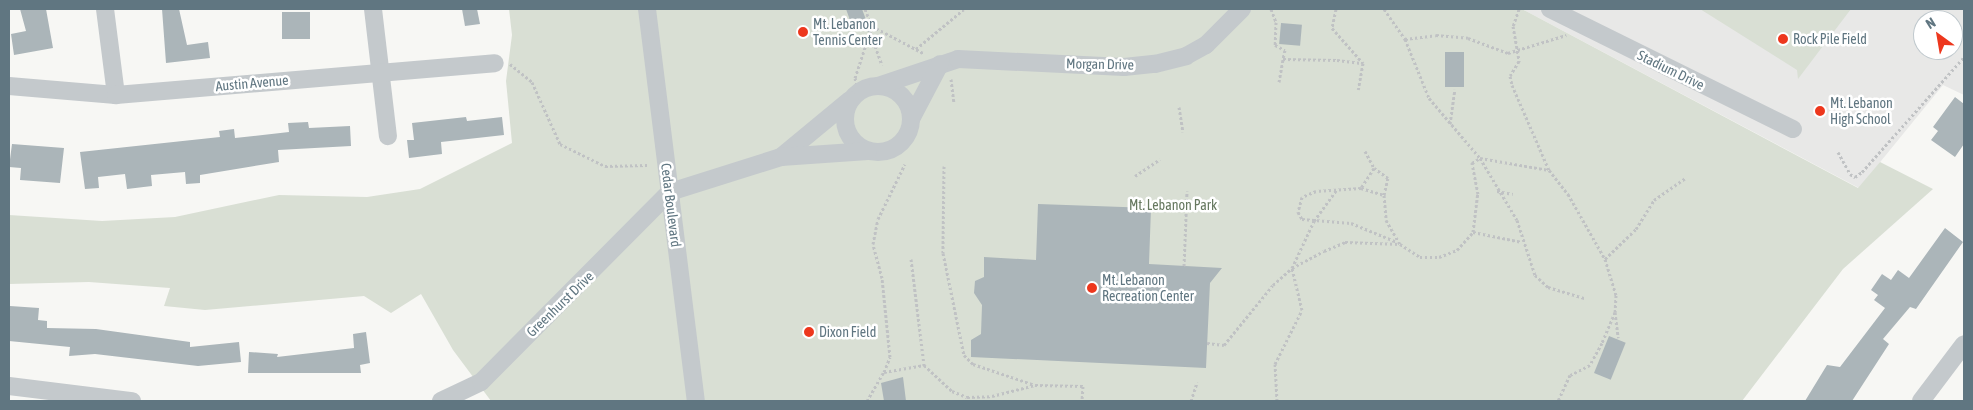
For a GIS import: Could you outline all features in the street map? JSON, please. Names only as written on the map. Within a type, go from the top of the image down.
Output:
[{"type":"street","points":[[105,9],[116,95]]},
{"type":"street","points":[[373,9],[378,72],[388,136]]},
{"type":"street","name":"Cedar Boulevard","points":[[647,9],[696,401]]},
{"type":"street","name":"Morgan Drive","points":[[878,86],[941,66],[978,57],[1081,65],[1155,64],[1186,56],[1206,45],[1242,9]]},
{"type":"street","name":"Stadium Drive","points":[[1550,9],[1793,129]]},
{"type":"street","name":"Austin Avenue","points":[[9,86],[116,95],[494,63]]},
{"type":"street","points":[[911,119],[941,66]]},
{"type":"street","points":[[670,192],[781,157],[868,151],[878,153],[898,146],[910,129],[911,119],[905,100],[893,90],[878,86],[856,95],[781,157]]},
{"type":"street","points":[[856,95],[847,107],[846,129],[850,138],[868,151]]},
{"type":"street","name":"Greenhurst Drive","points":[[441,401],[481,382],[670,192]]},
{"type":"street","points":[[1921,401],[1964,344]]},
{"type":"street","points":[[473,401],[481,382]]},
{"type":"street","points":[[9,386],[132,401]]},
{"type":"path","points":[[865,9],[872,26],[916,49],[941,66],[954,102]]},
{"type":"path","points":[[916,49],[964,9]]},
{"type":"path","points":[[1270,9],[1276,22],[1275,45],[1285,50],[1278,82]]},
{"type":"path","points":[[1336,9],[1332,28],[1364,63]]},
{"type":"path","points":[[1384,9],[1405,39],[1429,98],[1480,158],[1497,190],[1517,220],[1522,242],[1535,275],[1548,287],[1586,298]]},
{"type":"path","points":[[1519,9],[1513,26],[1518,52],[1512,85],[1549,170],[1568,194],[1605,259],[1616,295],[1615,312],[1618,338]]},
{"type":"path","points":[[856,95],[854,78],[872,26]]},
{"type":"path","points":[[870,32],[882,65]]},
{"type":"path","points":[[1405,39],[1436,35],[1468,38],[1508,53],[1518,52],[1567,35]]},
{"type":"path","points":[[1838,152],[1850,174],[1855,177],[1862,172],[1964,57]]},
{"type":"path","points":[[1283,59],[1364,63]]},
{"type":"path","points":[[494,63],[514,64],[532,82],[560,144],[605,166],[647,165]]},
{"type":"path","points":[[1358,90],[1364,63]]},
{"type":"path","points":[[1450,124],[1455,89]]},
{"type":"path","points":[[1179,107],[1183,132]]},
{"type":"path","points":[[1365,151],[1374,168],[1388,178],[1384,196],[1386,220],[1400,244]]},
{"type":"path","points":[[1384,196],[1361,188],[1337,189],[1302,197],[1298,212],[1302,219],[1351,223],[1400,244],[1420,256],[1439,256],[1456,250],[1473,232],[1478,194],[1472,164],[1480,158],[1549,170]]},
{"type":"path","points":[[1135,176],[1160,159]]},
{"type":"path","points":[[867,401],[884,372],[890,357],[882,278],[873,244],[878,219],[905,164]]},
{"type":"path","points":[[944,166],[943,253],[964,355],[972,364],[1035,385]]},
{"type":"path","points":[[1361,188],[1374,168]]},
{"type":"path","points":[[1605,259],[1631,236],[1654,200],[1685,178]]},
{"type":"path","points":[[1277,401],[1275,364],[1302,310],[1292,268],[1314,221],[1337,189]]},
{"type":"path","points":[[1497,190],[1513,194]]},
{"type":"path","points":[[1184,266],[1187,191]]},
{"type":"path","points":[[1473,232],[1522,242]]},
{"type":"path","points":[[1207,343],[1224,345],[1273,285],[1292,268],[1345,242],[1400,244]]},
{"type":"path","points":[[911,259],[924,365],[952,391],[967,397],[992,396],[1035,385],[1083,386],[1082,401]]},
{"type":"path","points":[[1558,401],[1570,375],[1590,365],[1615,312]]},
{"type":"path","points":[[884,372],[924,365]]},
{"type":"path","points":[[1192,401],[1197,382]]},
{"type":"shaded area","name":"Mt. Lebanon High School","points":[[1522,9],[1964,9],[1964,95],[1943,85],[1859,188]]},
{"type":"green space","name":"Mt. Lebanon Park","points":[[509,9],[1522,9],[1858,188],[1880,162],[1933,189],[1843,269],[1742,401],[491,401],[453,350],[421,294],[391,313],[364,296],[205,310],[164,306],[170,288],[89,282],[9,284],[9,215],[102,221],[175,217],[279,195],[367,197],[420,189],[512,143],[506,81],[512,35]]},
{"type":"green space","name":"Rock Pile Field","points":[[1700,9],[1851,9],[1798,79],[1797,70]]},
{"type":"building","points":[[20,9],[46,9],[53,48],[14,55],[11,34],[26,31]]},
{"type":"building","points":[[162,9],[179,9],[187,45],[208,42],[210,58],[166,63]]},
{"type":"building","points":[[462,9],[477,9],[480,24],[465,26]]},
{"type":"building","points":[[846,9],[862,9],[871,33],[851,23]]},
{"type":"building","points":[[282,12],[310,12],[310,39],[282,39]]},
{"type":"building","points":[[1281,23],[1302,25],[1300,46],[1279,44]]},
{"type":"building","points":[[1445,52],[1464,52],[1464,87],[1445,87]]},
{"type":"building","points":[[1955,97],[1964,104],[1964,144],[1955,157],[1931,140],[1938,131],[1933,127]]},
{"type":"building","points":[[466,117],[467,121],[502,117],[504,135],[441,142],[442,154],[409,158],[407,140],[414,140],[412,123]]},
{"type":"building","points":[[308,122],[309,128],[350,126],[351,146],[278,150],[279,162],[200,175],[200,183],[186,184],[185,172],[151,175],[152,186],[127,189],[125,174],[98,177],[99,188],[85,189],[80,152],[220,137],[219,131],[234,129],[235,138],[289,132],[288,123]]},
{"type":"building","points":[[12,144],[64,148],[60,183],[20,180],[21,168],[9,167]]},
{"type":"building","name":"Mt. Lebanon Recreation Center","points":[[1038,204],[1151,208],[1149,264],[1222,268],[1210,283],[1206,368],[971,357],[971,340],[981,334],[982,305],[974,293],[975,281],[984,277],[984,257],[1036,260]]},
{"type":"building","points":[[1945,228],[1963,242],[1916,309],[1910,307],[1883,339],[1889,344],[1852,401],[1805,401],[1827,365],[1840,367],[1885,308],[1874,300],[1878,295],[1871,290],[1882,274],[1891,280],[1898,270],[1909,278]]},
{"type":"building","points":[[10,306],[39,308],[38,320],[47,321],[47,328],[96,329],[190,342],[190,347],[239,342],[241,362],[198,366],[95,354],[69,356],[70,347],[9,341]]},
{"type":"building","points":[[366,332],[370,363],[360,365],[361,373],[248,373],[249,352],[278,354],[277,357],[354,348],[353,334]]},
{"type":"building","points":[[1609,336],[1626,343],[1611,380],[1594,373]]},
{"type":"building","points":[[903,377],[906,401],[884,401],[881,383]]},
{"type":"place","name":"Mt. Lebanon Tennis Center","points":[[803,32]]},
{"type":"place","name":"Rock Pile Field","points":[[1783,39]]},
{"type":"place","name":"Mt. Lebanon High School","points":[[1820,111]]},
{"type":"place","name":"Mt. Lebanon Recreation Center","points":[[1092,288]]},
{"type":"place","name":"Dixon Field","points":[[809,332]]}]
